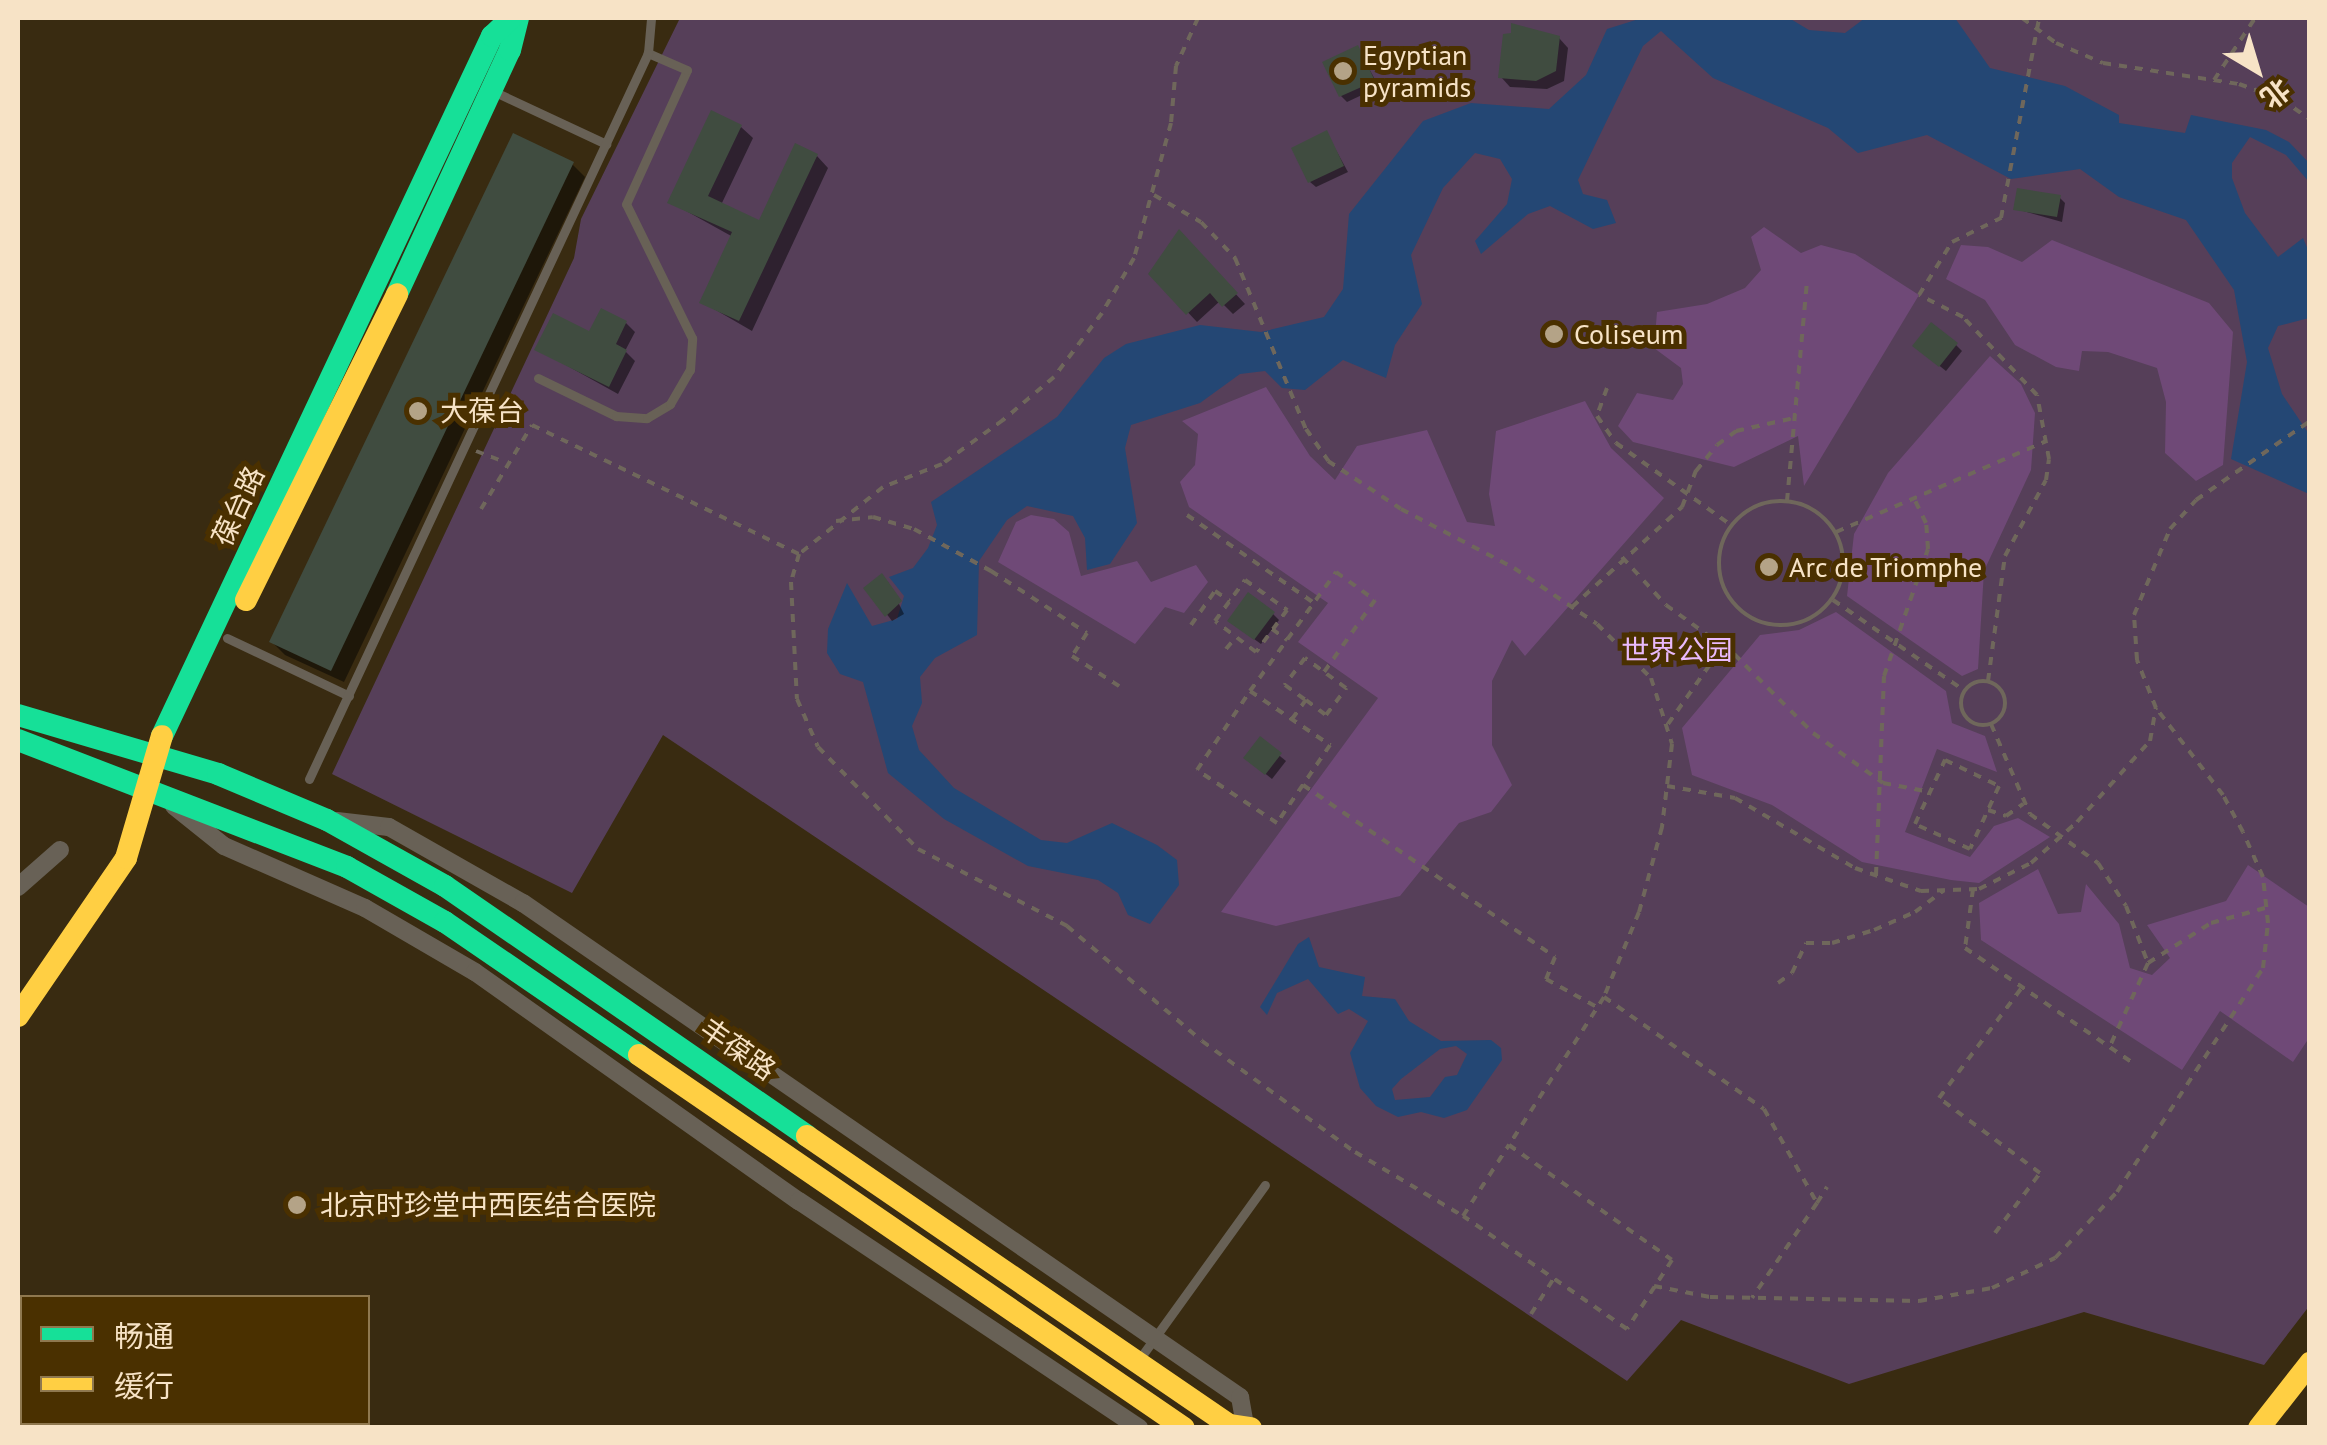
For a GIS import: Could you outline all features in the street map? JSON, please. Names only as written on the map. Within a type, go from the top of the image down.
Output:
[{"type":"main road","name":"葆台路","points":[[160,758],[227,638],[492,90],[514,18]]},
{"type":"main road","name":"葆台路","points":[[18,1016],[126,858],[160,758],[492,36],[514,18]]},
{"type":"main road","name":"丰葆路","points":[[18,715],[160,758],[327,820],[537,945],[1136,1364],[1229,1425],[1248,1426]]},
{"type":"main road","points":[[18,740],[150,787],[347,867],[445,922],[1184,1428]]},
{"type":"main road","points":[[2259,1428],[2310,1363]]},
{"type":"street","points":[[150,787],[224,846],[365,908],[476,972],[799,1201],[1139,1428]]},
{"type":"street","points":[[327,820],[389,827],[510,895],[1240,1398],[1248,1426]]},
{"type":"street","points":[[18,888],[60,850]]},
{"type":"lane","points":[[309,779],[648,53],[651,18]]},
{"type":"lane","points":[[538,378],[616,416],[648,418],[670,404],[690,370],[692,338],[626,204],[687,70],[648,53]]},
{"type":"lane","points":[[492,90],[606,144]]},
{"type":"lane","points":[[227,638],[349,696]]},
{"type":"lane","points":[[1105,1404],[1265,1185]]},
{"type":"path","points":[[1198,18],[1176,66],[1154,195],[1134,258],[1054,377],[942,464],[883,488],[833,522],[799,554],[792,582],[797,700],[818,747],[865,800],[918,849],[1067,926],[1202,1041],[1355,1152],[1463,1216],[1627,1329],[1672,1260],[1508,1145]]},
{"type":"path","points":[[2022,18],[2036,30],[2103,64],[2214,80],[2281,99],[2310,118]]},
{"type":"path","points":[[1991,724],[2005,701],[1988,682],[2005,556],[2046,480],[2046,441],[2036,395],[2006,357],[1963,317],[1918,295],[1952,242],[2001,218],[2039,18]]},
{"type":"path","points":[[2214,80],[2256,18]]},
{"type":"path","points":[[1154,195],[1200,222],[1236,258],[1296,399],[1328,461],[1572,607],[1651,678],[1672,744],[1667,786],[1639,912],[1604,997],[1463,1216]]},
{"type":"path","points":[[1787,501],[1806,282]]},
{"type":"path","points":[[1607,388],[1598,416],[1616,443],[1686,498],[1731,525]]},
{"type":"path","points":[[1572,607],[1686,498],[1696,471],[1727,438],[1794,418]]},
{"type":"path","points":[[1654,1286],[1752,1298],[1919,1301],[1992,1288],[2055,1258],[2117,1192],[2263,968],[2267,907],[2263,877],[2223,795],[2156,708],[2137,660],[2134,615],[2170,529],[2232,471],[2310,420]]},
{"type":"path","points":[[481,509],[504,462],[532,425],[799,554]]},
{"type":"path","points":[[1836,532],[2046,441]]},
{"type":"path","points":[[465,446],[504,462]]},
{"type":"path","points":[[1876,876],[1884,676],[1928,549],[1926,523],[1914,498]]},
{"type":"path","points":[[1787,501],[1806,506],[1836,532],[1844,571],[1832,600],[1811,619],[1792,625],[1750,618],[1728,596],[1718,566],[1731,525],[1757,506],[1787,501]]},
{"type":"path","points":[[1187,515],[1314,603]]},
{"type":"path","points":[[833,522],[872,517],[914,528],[990,571],[1087,633],[1072,656],[1119,686]]},
{"type":"path","points":[[1622,557],[1666,604],[1723,646],[1813,734],[1882,783],[1930,792]]},
{"type":"path","points":[[1250,692],[1330,745],[1278,823],[1198,770],[1250,692],[1336,572],[1375,600],[1324,672]]},
{"type":"path","points":[[1245,580],[1287,610],[1256,652],[1215,621],[1230,601],[1245,580]]},
{"type":"path","points":[[1191,625],[1215,591],[1230,601]]},
{"type":"path","points":[[1832,600],[1964,692]]},
{"type":"path","points":[[1272,630],[1287,640]]},
{"type":"path","points":[[1226,649],[1236,636]]},
{"type":"path","points":[[1666,726],[1723,646]]},
{"type":"path","points":[[1306,658],[1346,688],[1326,714],[1306,700],[1286,685],[1306,658]]},
{"type":"path","points":[[1964,692],[1988,682]]},
{"type":"path","points":[[1964,692],[1964,716],[1991,724]]},
{"type":"path","points":[[1292,720],[1306,700]]},
{"type":"path","points":[[1667,786],[1735,798],[1876,876],[1922,891],[1973,890],[2031,863],[2060,837],[2150,741],[2156,708]]},
{"type":"path","points":[[1991,724],[2024,804],[2060,837],[2098,862],[2126,906],[2148,963]]},
{"type":"path","points":[[1945,760],[2000,786],[1970,849],[1915,824],[1930,792],[1945,760]]},
{"type":"path","points":[[1303,785],[1556,957],[1546,979],[1597,1007]]},
{"type":"path","points":[[1988,810],[2006,816],[2024,804]]},
{"type":"path","points":[[1778,983],[1792,973],[1806,943],[1832,943],[1874,930],[1915,912],[1944,890]]},
{"type":"path","points":[[1973,890],[1965,948],[2111,1044],[2133,1063]]},
{"type":"path","points":[[2111,1044],[2148,963],[2211,923],[2267,907]]},
{"type":"path","points":[[1995,1233],[2040,1173],[1939,1098],[2023,986]]},
{"type":"path","points":[[1604,997],[1764,1109],[1817,1203]]},
{"type":"path","points":[[1752,1298],[1827,1187]]},
{"type":"path","points":[[1531,1314],[1554,1278]]},
{"type":"green space","name":"世界公园","points":[[680,18],[2309,18],[2310,1305],[2264,1365],[2084,1312],[1849,1384],[1681,1320],[1627,1381],[663,735],[572,893],[332,774],[574,258],[581,219]]},
{"type":"shaded area","points":[[1764,227],[1801,253],[1821,245],[1855,254],[1919,295],[1804,486],[1798,436],[1734,467],[1633,442],[1618,426],[1637,393],[1673,400],[1683,384],[1681,368],[1654,348],[1657,312],[1707,304],[1745,288],[1761,270],[1751,237]]},
{"type":"shaded area","points":[[2052,240],[2209,303],[2233,332],[2223,465],[2196,481],[2165,453],[2166,402],[2157,368],[2108,352],[2082,351],[2079,371],[2056,367],[2015,345],[1985,300],[1946,279],[1961,245],[1988,247],[2022,262]]},
{"type":"shaded area","points":[[1990,356],[2021,384],[2035,413],[2031,470],[1984,571],[1978,669],[1962,676],[1847,596],[1854,534],[1888,473]]},
{"type":"shaded area","points":[[1266,387],[1310,456],[1335,480],[1357,446],[1427,430],[1467,522],[1495,526],[1489,494],[1496,431],[1585,401],[1611,448],[1664,498],[1525,656],[1512,640],[1492,681],[1492,745],[1512,785],[1491,812],[1459,823],[1400,896],[1276,926],[1221,912],[1378,698],[1298,642],[1328,603],[1189,507],[1180,482],[1195,465],[1198,434],[1182,421]]},
{"type":"shaded area","points":[[1031,515],[1054,519],[1069,532],[1081,576],[1137,561],[1151,582],[1196,565],[1208,582],[1184,613],[1165,607],[1135,644],[998,562],[1016,522]]},
{"type":"shaded area","points":[[1836,612],[1946,691],[1952,723],[1985,736],[1997,772],[1937,749],[1905,832],[1970,857],[1994,826],[2018,818],[2050,837],[1979,883],[1951,880],[1862,862],[1772,805],[1692,775],[1682,728],[1760,635],[1799,630]]},
{"type":"shaded area","points":[[2248,865],[2309,907],[2309,1038],[2293,1062],[2220,1011],[2182,1070],[1981,940],[1979,903],[2038,869],[2058,914],[2081,912],[2086,884],[2119,924],[2130,968],[2152,975],[2170,958],[2147,925],[2226,901]]},
{"type":"water","points":[[1642,18],[1789,18],[1809,30],[1845,33],[1865,18],[1955,18],[1990,68],[2065,86],[2119,115],[2119,123],[2185,133],[2191,115],[2266,130],[2289,142],[2309,163],[2309,182],[2286,155],[2250,137],[2232,163],[2232,178],[2245,213],[2278,257],[2303,238],[2309,252],[2309,318],[2278,326],[2268,348],[2282,394],[2309,434],[2309,494],[2231,459],[2247,362],[2234,290],[2186,220],[2119,197],[2080,169],[2011,179],[1927,135],[1858,153],[1828,128],[1713,78],[1661,31],[1643,46],[1578,180],[1583,194],[1607,200],[1616,223],[1593,229],[1550,206],[1528,214],[1481,254],[1475,241],[1507,204],[1512,179],[1500,159],[1475,153],[1443,188],[1411,255],[1422,304],[1395,345],[1386,378],[1343,360],[1305,390],[1282,388],[1265,371],[1240,374],[1200,403],[1131,425],[1125,448],[1137,523],[1110,564],[1087,570],[1085,538],[1073,516],[1027,506],[1007,520],[979,561],[977,635],[935,658],[920,677],[922,703],[912,726],[919,750],[954,788],[1041,840],[1067,843],[1112,823],[1157,845],[1177,860],[1179,885],[1150,924],[1128,915],[1118,893],[1098,880],[1028,866],[944,819],[888,773],[863,682],[840,674],[827,653],[828,629],[847,583],[872,626],[897,619],[904,596],[889,577],[913,568],[928,548],[937,525],[931,502],[1057,417],[1104,358],[1126,344],[1200,325],[1261,332],[1324,317],[1343,289],[1349,214],[1423,121],[1471,103],[1549,109],[1586,75],[1607,29]]},
{"type":"water","points":[[1309,937],[1319,967],[1365,977],[1362,996],[1395,999],[1409,1021],[1441,1041],[1491,1040],[1501,1048],[1502,1060],[1467,1110],[1444,1118],[1421,1112],[1398,1117],[1376,1106],[1360,1088],[1350,1053],[1368,1021],[1349,1009],[1338,1014],[1308,979],[1277,993],[1267,1015],[1260,1007],[1298,944]],"holes":[[[1456,1046],[1467,1054],[1457,1075],[1445,1077],[1430,1097],[1395,1100],[1392,1089],[1440,1049]]]},
{"type":"building","points":[[1511,23],[1560,36],[1556,71],[1536,81],[1498,78],[1503,34],[1511,33]]},
{"type":"building","points":[[1358,45],[1375,81],[1339,97],[1322,62]]},
{"type":"building","points":[[711,110],[742,125],[708,196],[759,220],[795,143],[818,154],[739,321],[699,303],[732,232],[667,203]]},
{"type":"building","points":[[1327,130],[1344,166],[1308,183],[1291,148]]},
{"type":"building","points":[[513,133],[574,162],[331,671],[269,642]]},
{"type":"building","points":[[2017,188],[2061,195],[2057,217],[2013,210]]},
{"type":"building","points":[[1179,229],[1238,293],[1222,307],[1210,293],[1186,315],[1148,274]]},
{"type":"building","points":[[601,308],[627,321],[616,344],[627,350],[609,387],[534,350],[553,313],[589,331]]},
{"type":"building","points":[[1931,322],[1958,343],[1939,367],[1912,346]]},
{"type":"building","points":[[882,573],[902,601],[885,617],[863,588]]},
{"type":"building","points":[[1248,592],[1275,612],[1254,640],[1227,621]]},
{"type":"building","points":[[1260,736],[1282,753],[1265,775],[1243,758]]},
{"type":"traffic: fast","points":[[162,736],[492,36],[511,18]]},
{"type":"traffic: fast","points":[[397,294],[510,50],[518,18]]},
{"type":"traffic: fast","points":[[18,715],[218,774],[327,820],[445,886],[807,1136]]},
{"type":"traffic: fast","points":[[18,740],[347,867],[445,922],[639,1055]]},
{"type":"traffic: slow","points":[[246,600],[397,294]]},
{"type":"traffic: slow","points":[[18,1016],[126,858],[162,736]]},
{"type":"traffic: slow","points":[[639,1055],[1184,1428]]},
{"type":"traffic: slow","points":[[807,1136],[1229,1425],[1251,1428]]},
{"type":"traffic: slow","points":[[2259,1428],[2310,1363]]},
{"type":"place","name":"Egyptian pyramids","points":[[1343,71]]},
{"type":"place","name":"Coliseum","points":[[1554,334]]},
{"type":"place","name":"大葆台","points":[[418,411]]},
{"type":"place","name":"Arc de Triomphe","points":[[1769,567]]},
{"type":"place","name":"北京时珍堂中西医结合医院","points":[[297,1205]]}]
